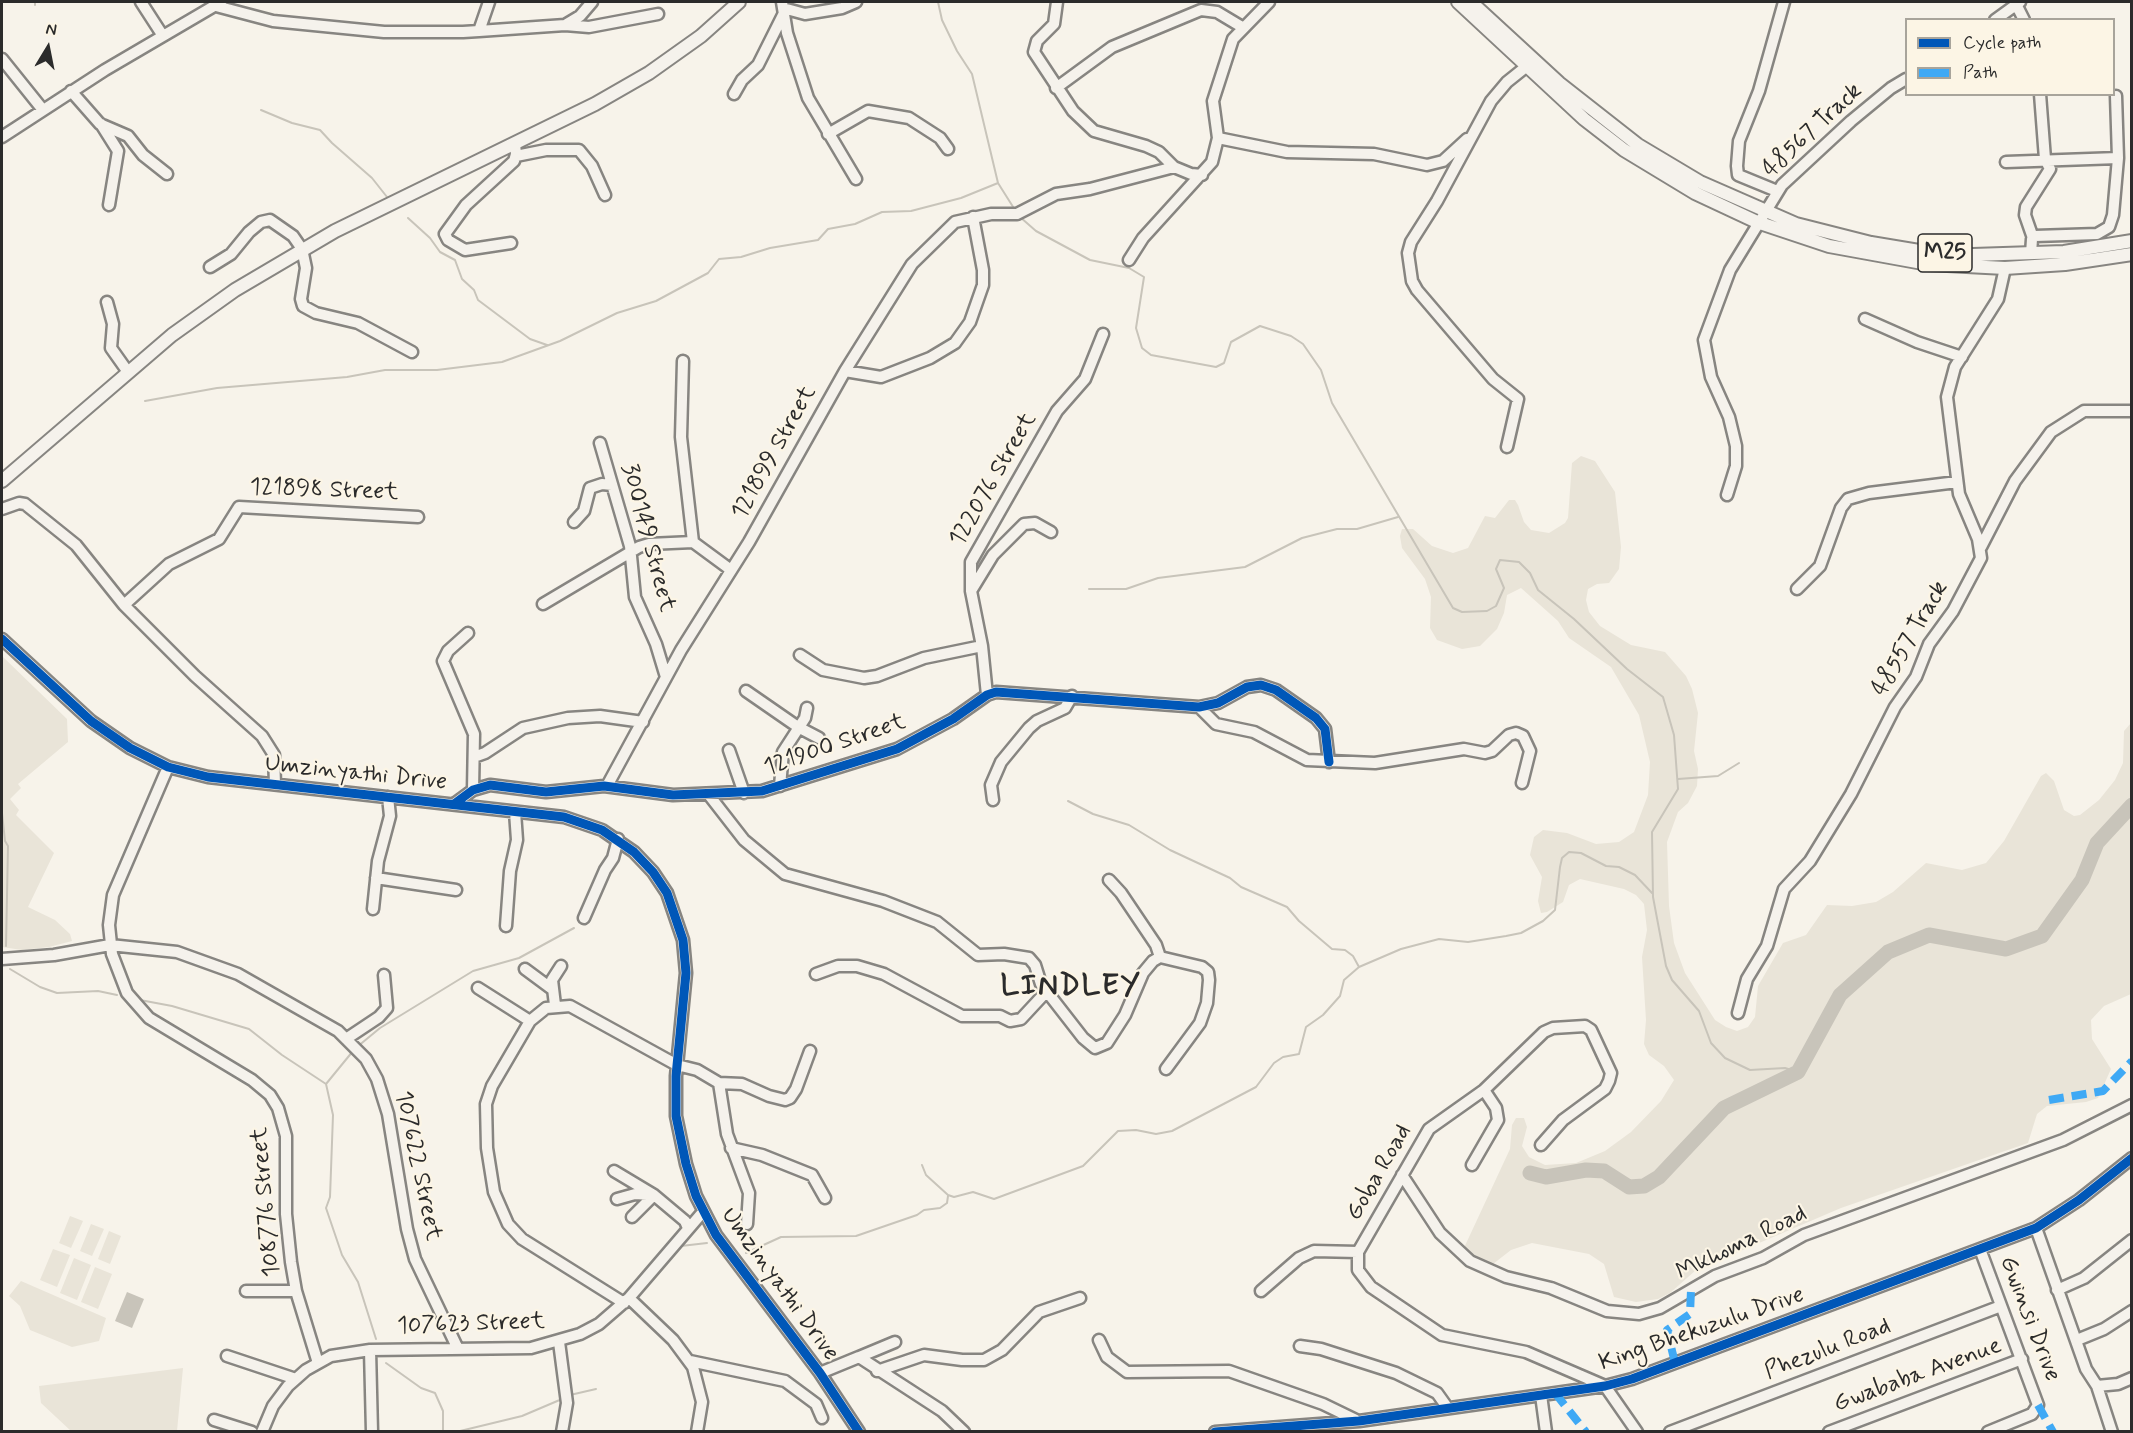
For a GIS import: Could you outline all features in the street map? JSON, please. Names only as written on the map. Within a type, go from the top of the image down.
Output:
[{"type":"main road","points":[[2,481],[172,335],[235,290],[302,249],[516,150],[649,73],[700,36],[739,2]]},
{"type":"main road","name":"M25","points":[[1458,2],[1584,119],[1624,150],[1695,193],[1757,222],[1814,242],[1882,257],[1928,264],[2005,268],[2065,264],[2132,254]]},
{"type":"main road","name":"M25","points":[[1470,2],[1559,83],[1638,145],[1700,182],[1764,211],[1839,235],[1919,251],[1973,255],[2031,254],[2064,252],[2132,241]]},
{"type":"street","points":[[141,2],[163,36]]},
{"type":"street","points":[[479,31],[489,2]]},
{"type":"street","points":[[565,25],[580,16],[591,2]]},
{"type":"street","points":[[783,8],[806,14],[842,8],[856,2]]},
{"type":"street","points":[[1057,2],[1054,24],[1037,40],[1034,52],[1056,88],[1094,131],[1146,146],[1159,152],[1174,166],[1202,175]]},
{"type":"street","points":[[1129,260],[1143,238],[1212,162],[1218,138],[1213,101],[1233,39],[1242,27],[1269,2]]},
{"type":"street","points":[[1777,192],[1738,175],[1737,166],[1739,141],[1759,91],[1784,2]]},
{"type":"street","points":[[1998,18],[2018,3],[2023,18]]},
{"type":"street","points":[[2,137],[71,91],[219,4],[273,21],[384,32],[479,31],[565,25],[589,27],[657,14]]},
{"type":"street","points":[[734,94],[742,80],[763,57],[783,8]]},
{"type":"street","points":[[783,8],[803,85],[828,134],[856,179]]},
{"type":"street","points":[[1056,88],[1112,47],[1201,10],[1217,12],[1242,27]]},
{"type":"street","points":[[2,59],[44,110]]},
{"type":"street","points":[[1507,447],[1518,409],[1518,399],[1493,379],[1417,290],[1412,280],[1408,261],[1410,242],[1437,201],[1471,138],[1503,86],[1527,66]]},
{"type":"street","name":"48567 Track","points":[[1727,495],[1736,466],[1736,446],[1726,410],[1711,377],[1704,340],[1730,270],[1777,192],[1851,121],[1891,88],[1905,80]]},
{"type":"street","points":[[71,91],[100,124],[118,151],[109,205]]},
{"type":"street","points":[[2031,254],[2033,238],[2025,215],[2026,207],[2050,169],[2045,159],[2040,96]]},
{"type":"street","points":[[2033,238],[2097,234],[2106,230],[2113,215],[2118,158],[2116,96]]},
{"type":"street","points":[[828,134],[868,111],[909,118],[940,138],[948,149]]},
{"type":"street","points":[[100,124],[128,136],[143,155],[167,174]]},
{"type":"street","points":[[1218,138],[1287,152],[1374,154],[1427,165],[1443,161],[1471,138]]},
{"type":"street","points":[[511,243],[465,250],[448,240],[445,232],[466,205],[504,171],[516,150],[579,150],[592,166],[606,195]]},
{"type":"street","points":[[2006,162],[2118,158]]},
{"type":"street","name":"121899 Street","points":[[607,786],[666,677],[731,570],[845,371],[912,264],[950,225],[990,214],[1011,216],[1030,205],[1063,192],[1090,189],[1174,166]]},
{"type":"street","points":[[845,371],[881,377],[930,358],[955,343],[970,322],[983,285],[983,270],[973,218]]},
{"type":"street","points":[[210,267],[231,254],[249,232],[268,219],[293,236],[302,249],[306,268],[301,299],[303,306],[316,313],[358,323],[412,352]]},
{"type":"street","points":[[1981,547],[1963,506],[1947,397],[1951,379],[1962,357],[1998,299],[2005,268]]},
{"type":"street","points":[[107,302],[114,324],[111,348],[128,372]]},
{"type":"street","points":[[1865,319],[1917,342],[1962,357]]},
{"type":"street","name":"122076 Street","points":[[987,695],[982,646],[971,591],[969,572],[972,558],[1057,411],[1085,378],[1103,334]]},
{"type":"street","points":[[683,361],[681,437],[693,543]]},
{"type":"street","name":"48557 Track","points":[[1738,1013],[1747,979],[1767,946],[1784,889],[1810,861],[1851,794],[1895,707],[1916,677],[1929,644],[1953,611],[1979,563],[1981,547],[2015,481],[2051,432],[2084,411],[2132,411]]},
{"type":"street","name":"300149 Street","points":[[600,443],[631,554],[635,597],[656,644],[666,677]]},
{"type":"street","points":[[1797,589],[1808,581],[1822,562],[1841,508],[1848,499],[1869,493],[1958,482]]},
{"type":"street","points":[[574,522],[584,511],[590,488],[602,484],[612,485]]},
{"type":"street","points":[[2,509],[22,503],[43,517],[76,545],[124,605],[195,676],[262,736],[273,752],[275,784]]},
{"type":"street","name":"121898 Street","points":[[124,605],[169,564],[219,539],[239,507],[418,517]]},
{"type":"street","points":[[971,591],[993,555],[1024,524],[1035,523],[1051,532]]},
{"type":"street","points":[[543,604],[649,544],[693,543],[731,570]]},
{"type":"street","points":[[454,804],[473,790],[472,728],[443,661],[448,651],[468,633]]},
{"type":"street","name":"Umzinyathi Drive","points":[[2,639],[91,721],[124,744],[168,767],[208,777],[454,804],[574,820],[618,839],[646,864],[658,879],[674,907],[680,928],[686,973],[675,1092],[678,1125],[686,1164],[702,1213],[820,1373],[858,1431]]},
{"type":"street","points":[[800,655],[823,670],[864,678],[877,676],[924,658],[982,646]]},
{"type":"street","points":[[1199,707],[1218,703],[1254,685],[1276,690],[1316,718],[1325,729],[1329,762]]},
{"type":"street","points":[[746,691],[798,727],[819,738]]},
{"type":"street","name":"121900 Street","points":[[473,790],[497,785],[556,792],[607,786],[673,795],[744,793],[780,786],[914,742],[987,695],[996,692],[1199,707]]},
{"type":"street","points":[[993,800],[991,785],[1001,762],[1029,728],[1065,708],[1072,696]]},
{"type":"street","points":[[1199,707],[1216,724],[1254,732],[1304,759],[1329,762],[1381,763],[1464,749],[1488,752],[1509,735],[1516,733],[1523,736],[1530,751],[1529,765],[1522,783]]},
{"type":"street","points":[[780,786],[783,752],[805,717],[807,708]]},
{"type":"street","points":[[474,757],[485,753],[523,728],[562,719],[600,716],[643,722]]},
{"type":"street","points":[[729,750],[744,793]]},
{"type":"street","name":"108776 Street","points":[[168,767],[113,895],[109,912],[110,945],[121,982],[143,1012],[168,1031],[252,1080],[270,1095],[278,1107],[286,1136],[286,1214],[296,1291],[318,1363]]},
{"type":"street","points":[[709,795],[744,840],[785,874],[884,901],[937,922],[980,955],[1004,954],[1029,957],[1047,991],[1092,1047],[1104,1046],[1125,1015],[1143,973],[1160,957]]},
{"type":"street","points":[[373,909],[376,878],[389,823],[388,797]]},
{"type":"street","points":[[506,926],[510,871],[517,840],[515,812]]},
{"type":"street","points":[[584,918],[604,870],[613,858],[618,839]]},
{"type":"street","points":[[376,878],[456,890]]},
{"type":"street","points":[[1109,880],[1121,893],[1156,945],[1160,957]]},
{"type":"street","name":"107622 Street","points":[[2,959],[45,956],[110,945],[177,952],[222,966],[313,1015],[349,1042],[366,1059],[377,1079],[388,1114],[407,1229],[416,1259],[458,1349]]},
{"type":"street","points":[[1160,957],[1202,967],[1208,972],[1209,980],[1204,1014],[1187,1043],[1166,1069]]},
{"type":"street","points":[[555,1005],[552,980],[561,966]]},
{"type":"street","points":[[816,974],[838,966],[857,966],[884,974],[962,1016],[1000,1016],[1010,1022],[1021,1019],[1047,991]]},
{"type":"street","points":[[525,969],[552,989]]},
{"type":"street","points":[[349,1042],[387,1008],[384,975]]},
{"type":"street","points":[[478,988],[530,1021]]},
{"type":"street","points":[[697,1431],[701,1398],[697,1377],[690,1361],[674,1340],[627,1301],[522,1239],[508,1224],[494,1192],[487,1148],[486,1104],[492,1086],[530,1021],[538,1012],[555,1005],[578,1008],[677,1065],[697,1070],[719,1083],[742,1084],[769,1096],[788,1100],[796,1089],[810,1051]]},
{"type":"street","name":"Goba Road","points":[[1540,1145],[1563,1120],[1595,1098],[1609,1083],[1611,1072],[1591,1030],[1583,1025],[1547,1030],[1484,1090],[1431,1126],[1358,1252],[1358,1270],[1368,1285],[1442,1335],[1526,1352],[1605,1386]]},
{"type":"street","points":[[719,1083],[731,1148],[749,1193],[747,1224]]},
{"type":"street","points":[[1472,1165],[1498,1120],[1494,1104],[1484,1090]]},
{"type":"street","name":"Mkhoma Road","points":[[1402,1175],[1440,1233],[1458,1253],[1470,1261],[1506,1277],[1551,1288],[1607,1311],[1639,1314],[1660,1308],[1715,1276],[1765,1256],[1804,1235],[2063,1140],[2132,1105]]},
{"type":"street","points":[[731,1148],[762,1155],[812,1175],[825,1198]]},
{"type":"street","name":"King Bhekuzulu Drive","points":[[1222,1431],[1359,1421],[1605,1386],[1632,1379],[2036,1228],[2079,1200],[2132,1158]]},
{"type":"street","points":[[614,1171],[654,1195],[686,1221],[688,1228]]},
{"type":"street","points":[[617,1199],[635,1194],[654,1195]]},
{"type":"street","points":[[632,1217],[654,1195]]},
{"type":"street","name":"107623 Street","points":[[262,1431],[277,1400],[296,1379],[318,1363],[341,1353],[370,1350],[523,1349],[559,1342],[599,1324],[627,1301],[702,1213]]},
{"type":"street","points":[[2036,1228],[2057,1290],[2089,1374],[2097,1386],[2112,1431]]},
{"type":"street","points":[[2057,1290],[2089,1275],[2132,1240]]},
{"type":"street","name":"Gwinsi Drive","points":[[1980,1249],[2038,1405],[2032,1414],[1988,1431]]},
{"type":"street","points":[[1261,1291],[1299,1258],[1314,1251],[1358,1252]]},
{"type":"street","points":[[246,1290],[296,1291]]},
{"type":"street","points":[[878,1371],[924,1355],[962,1360],[984,1360],[1002,1350],[1039,1312],[1080,1298]]},
{"type":"street","name":"Phezulu Road","points":[[1670,1431],[2001,1306]]},
{"type":"street","points":[[2077,1340],[2104,1329],[2132,1311]]},
{"type":"street","points":[[1098,1340],[1107,1357],[1127,1372],[1229,1371],[1323,1404],[1359,1421]]},
{"type":"street","points":[[559,1342],[567,1403],[562,1431]]},
{"type":"street","points":[[820,1373],[895,1342]]},
{"type":"street","points":[[1300,1346],[1321,1349],[1396,1373],[1437,1393],[1447,1407]]},
{"type":"street","points":[[370,1350],[372,1431]]},
{"type":"street","points":[[226,1356],[296,1379]]},
{"type":"street","points":[[859,1358],[947,1415],[964,1431]]},
{"type":"street","name":"Gwababa Avenue","points":[[1829,1431],[2022,1359]]},
{"type":"street","points":[[690,1361],[788,1383],[816,1404],[822,1418]]},
{"type":"street","points":[[2097,1386],[2118,1384],[2132,1378]]},
{"type":"street","points":[[1605,1386],[1637,1431]]},
{"type":"street","points":[[1541,1395],[1546,1431]]},
{"type":"street","points":[[214,1420],[252,1431]]},
{"type":"shaded area","points":[[1581,456],[1595,461],[1615,492],[1621,547],[1619,569],[1609,583],[1597,584],[1588,589],[1586,600],[1589,612],[1600,626],[1631,645],[1665,652],[1686,676],[1692,689],[1698,713],[1694,751],[1698,769],[1697,786],[1688,803],[1678,812],[1667,842],[1669,906],[1674,943],[1685,973],[1715,1020],[1726,1027],[1737,1031],[1748,1027],[1755,1017],[1758,986],[1783,943],[1806,935],[1827,905],[1852,906],[1876,902],[1893,892],[1926,863],[1962,870],[1986,863],[2004,841],[2041,776],[2046,773],[2054,781],[2064,810],[2074,816],[2080,815],[2099,800],[2115,780],[2123,763],[2124,731],[2131,723],[2131,994],[2104,1006],[2091,1020],[2092,1039],[2111,1069],[2098,1098],[2086,1102],[2047,1106],[2037,1114],[2028,1143],[1841,1208],[1696,1270],[1670,1293],[1658,1299],[1636,1302],[1614,1297],[1604,1264],[1589,1254],[1532,1243],[1511,1250],[1493,1264],[1486,1265],[1463,1250],[1510,1149],[1512,1125],[1516,1118],[1524,1118],[1527,1127],[1522,1146],[1529,1157],[1545,1165],[1576,1163],[1605,1151],[1631,1132],[1661,1101],[1674,1080],[1664,1066],[1649,1055],[1644,1044],[1646,1020],[1642,957],[1647,930],[1644,904],[1636,895],[1624,889],[1580,879],[1569,885],[1563,902],[1541,913],[1538,901],[1542,877],[1530,855],[1534,837],[1543,830],[1567,833],[1596,844],[1619,842],[1634,832],[1648,795],[1650,762],[1639,715],[1611,667],[1569,638],[1558,621],[1521,588],[1507,595],[1504,613],[1497,629],[1480,646],[1462,649],[1437,640],[1430,628],[1431,597],[1425,579],[1402,548],[1400,536],[1402,529],[1413,529],[1432,546],[1453,553],[1468,548],[1485,516],[1495,518],[1509,500],[1515,500],[1524,522],[1531,530],[1549,533],[1565,523],[1568,518],[1572,463]]},
{"type":"shaded area","points":[[2,656],[67,719],[68,742],[18,784],[21,788],[10,799],[19,810],[16,815],[54,853],[28,907],[55,920],[70,934],[72,941],[49,947],[22,950],[2,947]]},
{"type":"shaded area","points":[[70,1216],[83,1221],[71,1248],[59,1243]]},
{"type":"shaded area","points":[[91,1224],[104,1229],[92,1256],[80,1251]]},
{"type":"shaded area","points":[[109,1231],[121,1236],[110,1264],[98,1259]]},
{"type":"shaded area","points":[[53,1249],[70,1255],[57,1287],[40,1280]]},
{"type":"shaded area","points":[[74,1258],[91,1265],[77,1300],[60,1293]]},
{"type":"shaded area","points":[[95,1267],[112,1274],[98,1309],[81,1302]]},
{"type":"shaded area","points":[[21,1281],[106,1318],[99,1341],[72,1347],[30,1330],[20,1306],[9,1296]]},
{"type":"shaded area","points":[[127,1292],[144,1299],[132,1328],[115,1321]]},
{"type":"shaded area","points":[[183,1368],[177,1431],[71,1431],[41,1403],[39,1386]]},
{"type":"waterway","points":[[938,2],[942,20],[957,51],[972,74],[998,183],[1015,210]]},
{"type":"waterway","points":[[261,110],[292,123],[320,130],[372,178],[387,197]]},
{"type":"waterway","points":[[145,401],[217,388],[347,377],[385,370],[437,370],[502,362],[560,341],[617,313],[656,301],[708,273],[719,259],[741,257],[770,248],[818,240],[828,229],[855,224],[882,212],[911,211],[961,198],[998,183]]},
{"type":"waterway","points":[[1020,217],[1036,231],[1090,260],[1129,268],[1144,277],[1136,328],[1142,348],[1151,355],[1216,367],[1224,363],[1231,342],[1260,326],[1291,336],[1303,344],[1321,370],[1332,403],[1453,608],[1462,612],[1487,611],[1496,606],[1504,588],[1496,569],[1500,560],[1519,562],[1530,573],[1538,590],[1574,619],[1627,669],[1663,697],[1674,735],[1678,789],[1652,832],[1653,897],[1666,966],[1672,980],[1699,1011],[1711,1043],[1725,1058],[1750,1070],[1785,1068],[1798,1072]]},
{"type":"waterway","points":[[408,218],[430,238],[440,252],[455,260],[462,279],[474,290],[478,300],[530,339],[547,345]]},
{"type":"waterway","points":[[1089,589],[1126,589],[1158,578],[1245,567],[1302,538],[1337,529],[1357,529],[1398,517]]},
{"type":"waterway","points":[[1678,779],[1718,776],[1739,763]]},
{"type":"waterway","points":[[1068,801],[1093,814],[1129,825],[1170,850],[1230,878],[1241,887],[1287,907],[1299,921],[1332,949],[1345,950],[1353,956],[1359,967]]},
{"type":"waterway","points":[[1530,1173],[1546,1177],[1586,1170],[1604,1171],[1629,1187],[1644,1186],[1659,1177],[1724,1108],[1798,1072],[1840,995],[1888,952],[1929,935],[2006,949],[2042,936],[2082,880],[2097,843],[2132,805]]},
{"type":"waterway","points":[[2,813],[5,841],[8,846],[6,946]]},
{"type":"waterway","points":[[922,1165],[926,1175],[948,1195],[954,1197],[973,1192],[994,1199],[1083,1166],[1118,1131],[1136,1130],[1156,1134],[1172,1131],[1256,1087],[1274,1063],[1283,1057],[1299,1054],[1306,1027],[1323,1015],[1340,996],[1344,980],[1359,967],[1401,949],[1439,939],[1468,942],[1506,936],[1521,933],[1543,921],[1555,910],[1562,858],[1569,852],[1581,853],[1606,866],[1619,867],[1635,875],[1652,893]]},
{"type":"waterway","points":[[357,1047],[380,1028],[473,971],[519,958],[574,928]]},
{"type":"waterway","points":[[10,969],[40,987],[57,993],[98,991],[117,995]]},
{"type":"waterway","points":[[140,1000],[172,1006],[249,1029],[282,1055],[326,1084],[333,1115],[330,1197],[326,1208],[342,1255],[358,1282],[376,1339]]},
{"type":"waterway","points":[[326,1084],[353,1051]]},
{"type":"waterway","points":[[746,1253],[781,1237],[856,1236],[917,1215],[924,1210],[940,1208],[947,1203],[948,1196]]},
{"type":"waterway","points":[[681,1246],[707,1243]]},
{"type":"waterway","points":[[386,1363],[421,1388],[435,1393],[443,1411],[443,1432]]},
{"type":"waterway","points":[[570,1395],[596,1389]]},
{"type":"waterway","points":[[456,1432],[522,1416],[562,1399]]},
{"type":"marked path","points":[[2049,1100],[2103,1091],[2132,1061]]},
{"type":"marked path","points":[[1675,1363],[1667,1330],[1690,1314],[1691,1290]]},
{"type":"marked path","points":[[1555,1393],[1586,1432]]},
{"type":"marked path","points":[[2038,1405],[2053,1432]]},
{"type":"cycle path","points":[[2,639],[91,721],[130,748],[168,767],[208,777],[564,817],[602,830],[634,852],[653,872],[667,893],[683,940],[686,973],[676,1076],[676,1116],[686,1164],[696,1196],[716,1235],[820,1373],[859,1432]]},
{"type":"cycle path","points":[[454,804],[473,790],[490,785],[546,792],[604,786],[673,795],[762,791],[897,749],[953,719],[987,695],[996,692],[1199,707],[1218,703],[1247,687],[1261,685],[1276,690],[1316,718],[1325,729],[1329,762]]},
{"type":"cycle path","points":[[1215,1432],[1359,1421],[1605,1386],[1632,1379],[2036,1228],[2079,1200],[2132,1158]]},
{"type":"district","name":"LINDLEY","points":[[1071,988]]}]
